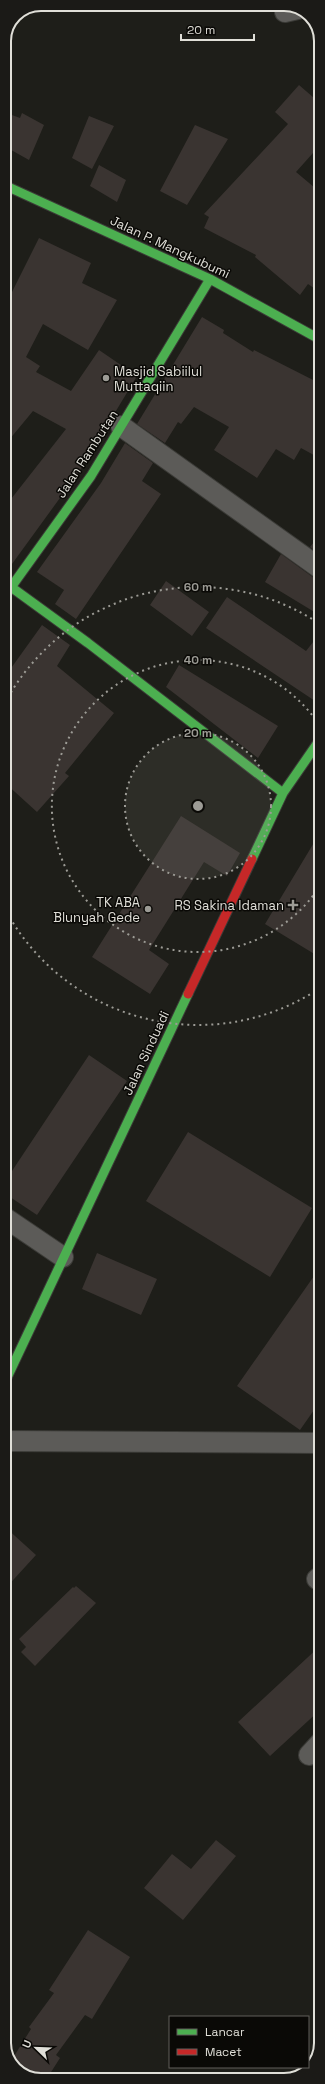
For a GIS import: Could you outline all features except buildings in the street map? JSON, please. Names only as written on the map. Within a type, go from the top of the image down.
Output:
[{"type":"street","name":"Jalan P. Mangkubumi","points":[[11,188],[210,279],[314,336]]},
{"type":"street","name":"Jalan Rambutan","points":[[11,587],[91,476],[210,279]]},
{"type":"street","points":[[121,426],[314,564]]},
{"type":"street","points":[[11,587],[88,643],[283,793]]},
{"type":"street","name":"Jalan Sinduadi","points":[[11,1369],[283,793],[314,748]]},
{"type":"street","points":[[11,1222],[63,1257]]},
{"type":"street","points":[[11,1441],[314,1443]]},
{"type":"traffic: fast","points":[[11,188],[210,279],[314,336]]},
{"type":"traffic: fast","points":[[11,587],[91,476],[210,279]]},
{"type":"traffic: fast","points":[[11,587],[88,643],[283,793]]},
{"type":"traffic: fast","points":[[252,859],[283,793],[314,748]]},
{"type":"traffic: fast","points":[[11,1369],[188,994]]},
{"type":"traffic: jam","points":[[188,994],[252,859]]},
{"type":"place","name":"Masjid Sabiilul Muttaqiin","points":[[106,378]]},
{"type":"place","name":"RS Sakina Idaman","points":[[293,905]]},
{"type":"place","name":"TK ABA Blunyah Gede","points":[[148,909]]}]
